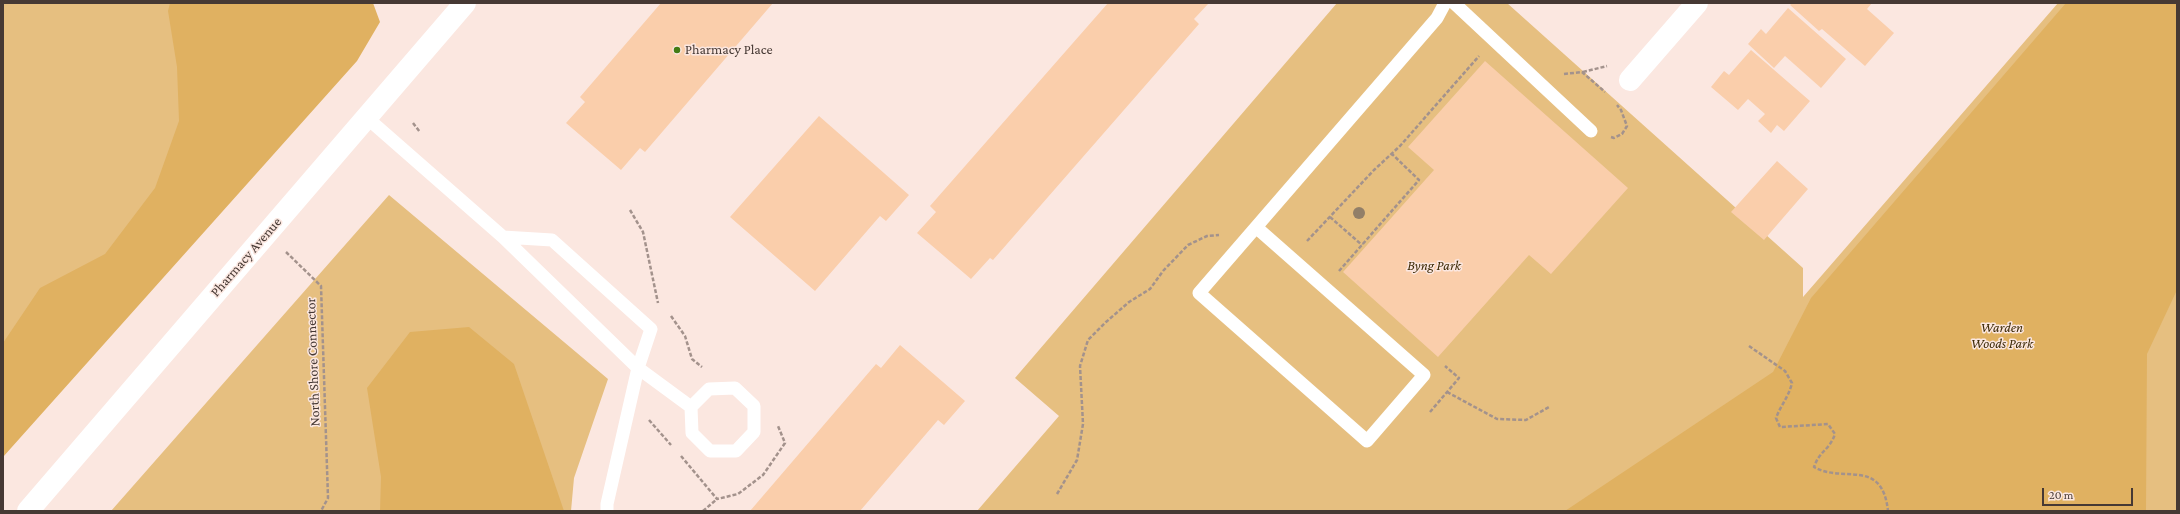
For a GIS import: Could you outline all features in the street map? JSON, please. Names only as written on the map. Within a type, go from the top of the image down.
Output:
[{"type":"street","name":"Pharmacy Avenue","points":[[28,511],[465,3]]},
{"type":"street","points":[[1630,80],[1697,3]]},
{"type":"lane","points":[[1257,228],[1424,375],[1367,441],[1199,293],[1257,228],[1437,18],[1445,3]]},
{"type":"lane","points":[[1454,3],[1591,131]]},
{"type":"lane","points":[[366,117],[503,237],[638,368],[691,407]]},
{"type":"lane","points":[[503,237],[552,240],[651,329],[638,368],[607,504],[607,511]]},
{"type":"lane","points":[[709,388],[735,388],[754,406],[754,432],[736,451],[710,451],[692,433],[691,407],[709,388]]},
{"type":"path","points":[[1312,247],[1307,242],[1392,154],[1494,39]]},
{"type":"path","points":[[1572,72],[1582,72],[1610,97]]},
{"type":"path","points":[[1591,131],[1614,138],[1622,134],[1627,126],[1621,110],[1614,101]]},
{"type":"path","points":[[1338,272],[1419,180],[1392,154]]},
{"type":"path","points":[[630,210],[643,232],[658,303]]},
{"type":"path","points":[[1330,217],[1362,245]]},
{"type":"path","name":"North Shore Connector","points":[[266,235],[321,286],[328,498],[321,511]]},
{"type":"path","points":[[1057,494],[1077,460],[1083,424],[1080,366],[1088,340],[1129,302],[1150,289],[1163,271],[1188,245],[1207,236],[1221,235]]},
{"type":"path","points":[[1333,267],[1342,276]]},
{"type":"path","points":[[1749,346],[1785,371],[1792,383],[1790,395],[1781,407],[1776,418],[1780,427],[1828,424],[1835,434],[1831,446],[1818,456],[1814,468],[1823,472],[1861,474],[1876,482],[1886,495],[1888,511]]},
{"type":"path","points":[[1430,412],[1459,378],[1441,363]]},
{"type":"path","points":[[1447,392],[1497,419],[1526,420],[1549,407]]},
{"type":"path","points":[[703,511],[717,499]]},
{"type":"green space","points":[[3,3],[342,3],[3,457]]},
{"type":"green space","points":[[170,3],[373,3],[380,22],[357,61],[3,457],[3,343],[40,288],[105,254],[155,188],[179,121],[177,67],[168,11]]},
{"type":"green space","name":"Byng Park","points":[[1337,3],[1507,3],[1803,268],[1803,297],[2058,3],[2177,3],[2177,511],[977,511],[1059,416],[1015,378]]},
{"type":"green space","name":"Warden Woods Park","points":[[2066,3],[2177,3],[2177,290],[2147,354],[2146,511],[1565,511],[1773,372],[1811,298]]},
{"type":"green space","points":[[389,195],[608,379],[574,478],[571,511],[111,511]]},
{"type":"green space","points":[[469,327],[514,364],[564,511],[380,511],[381,477],[367,388],[410,332]]},
{"type":"building","name":"Pharmacy Place","points":[[661,3],[773,3],[645,152],[640,148],[621,170],[566,123],[585,102],[580,97]]},
{"type":"building","points":[[1108,3],[1209,3],[1194,19],[1199,24],[993,260],[990,258],[971,279],[917,233],[936,212],[930,206]]},
{"type":"building","points":[[1792,3],[1872,3],[1867,9],[1894,33],[1865,66],[1822,29],[1819,31],[1790,5]]},
{"type":"building","points":[[1788,8],[1846,59],[1821,88],[1785,56],[1774,68],[1748,44],[1761,29],[1766,34]]},
{"type":"building","points":[[1751,50],[1810,101],[1784,131],[1777,125],[1771,133],[1758,121],[1765,114],[1748,99],[1738,110],[1711,87],[1724,71],[1729,75]]},
{"type":"building","points":[[1485,61],[1628,188],[1551,274],[1529,255],[1438,357],[1343,272],[1434,170],[1408,147]]},
{"type":"building","points":[[819,116],[909,195],[886,221],[880,216],[815,291],[730,217]]},
{"type":"building","points":[[1777,161],[1808,189],[1764,240],[1731,212]]},
{"type":"building","points":[[900,345],[965,401],[944,425],[938,420],[860,511],[750,511],[876,364],[881,368]]},
{"type":"place","name":"Pharmacy Place","points":[[677,50]]}]
